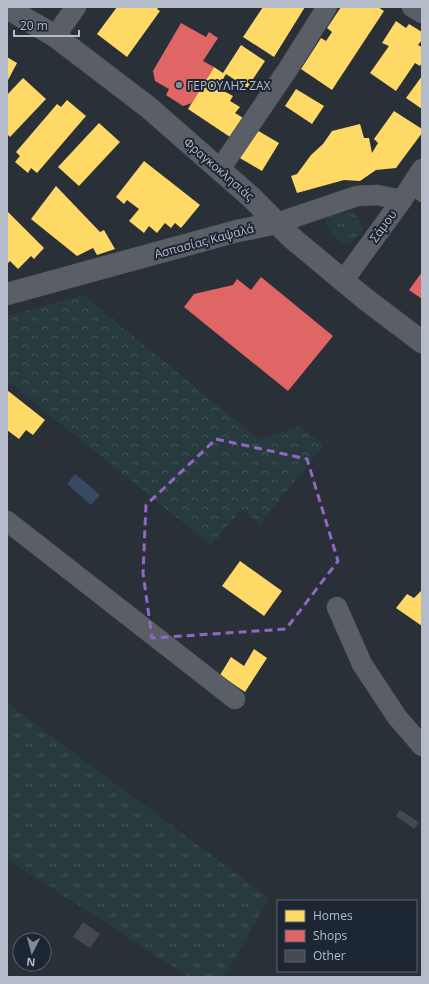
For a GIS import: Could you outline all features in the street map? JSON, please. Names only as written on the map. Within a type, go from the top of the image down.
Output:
[{"type":"street","points":[[55,36],[76,7]]},
{"type":"street","points":[[220,169],[288,69],[327,7]]},
{"type":"street","points":[[412,7],[422,13]]},
{"type":"street","name":"Φραγκοκλησιάς","points":[[7,8],[55,36],[148,107],[220,169],[277,223],[343,281],[422,342]]},
{"type":"street","name":"Σάμου","points":[[343,281],[411,195],[422,169]]},
{"type":"street","name":"Ασπασίας Καψαλά","points":[[7,294],[237,231],[277,223],[357,196],[411,195]]},
{"type":"street","points":[[7,521],[235,699]]},
{"type":"street","points":[[338,607],[362,664],[397,717],[422,746]]},
{"type":"highlighted area","points":[[216,439],[307,459],[338,561],[286,629],[152,638],[143,573],[146,505]]},
{"type":"green space","points":[[349,212],[357,216],[363,229],[362,233],[348,245],[340,241],[334,235],[328,227],[325,219],[335,214]]},
{"type":"green space","points":[[83,295],[260,440],[300,426],[324,445],[260,524],[241,509],[211,545],[7,381],[7,316]]},
{"type":"green space","points":[[7,703],[269,898],[224,977],[189,977],[7,859]]},
{"type":"water","points":[[75,474],[100,495],[91,505],[67,484]]},
{"type":"building: Homes","points":[[117,7],[159,7],[157,9],[160,11],[127,57],[97,34]]},
{"type":"building: Homes","points":[[263,7],[305,7],[274,57],[243,37]]},
{"type":"building: Homes","points":[[341,7],[378,7],[384,11],[332,90],[301,69],[321,38],[326,41],[332,32],[327,28]]},
{"type":"building: Homes","points":[[396,21],[406,28],[409,24],[422,32],[422,40],[418,45],[422,47],[422,62],[420,66],[415,63],[396,91],[370,73],[389,46],[382,43]]},
{"type":"building: Homes","points":[[241,45],[265,61],[247,88],[226,74],[218,88],[233,96],[230,101],[240,107],[235,113],[243,118],[230,137],[188,109],[214,67],[223,73]]},
{"type":"building: Homes","points":[[7,57],[17,63],[7,82]]},
{"type":"building: Homes","points":[[422,76],[422,109],[406,98]]},
{"type":"building: Homes","points":[[23,78],[46,99],[10,137],[7,134],[7,95]]},
{"type":"building: Homes","points":[[296,89],[324,106],[312,124],[285,106]]},
{"type":"building: Homes","points":[[67,100],[86,116],[37,173],[31,168],[28,173],[15,162],[20,156],[16,152],[57,104],[61,107]]},
{"type":"building: Homes","points":[[394,111],[422,129],[422,133],[396,168],[376,170],[360,181],[344,180],[297,193],[291,176],[297,174],[311,155],[323,144],[332,131],[360,124],[364,138],[369,138],[372,153],[378,143],[374,139]]},
{"type":"building: Homes","points":[[99,123],[120,142],[79,186],[58,167]]},
{"type":"building: Homes","points":[[255,129],[279,143],[262,171],[238,157]]},
{"type":"building: Homes","points":[[144,161],[200,205],[181,228],[175,223],[171,228],[165,223],[157,233],[149,226],[144,233],[129,221],[139,209],[127,200],[124,204],[116,197]]},
{"type":"building: Homes","points":[[56,186],[100,232],[104,230],[115,249],[97,255],[93,248],[77,256],[31,219]]},
{"type":"building: Homes","points":[[7,211],[44,248],[34,259],[31,256],[18,269],[10,261],[7,264]]},
{"type":"building: Homes","points":[[7,390],[45,420],[33,435],[26,430],[19,439],[7,430]]},
{"type":"building: Homes","points":[[240,561],[282,591],[264,616],[222,586]]},
{"type":"building: Homes","points":[[421,591],[422,626],[396,608],[407,594],[414,598]]},
{"type":"building: Homes","points":[[254,649],[267,658],[245,692],[220,675],[231,657],[244,666]]},
{"type":"building: Shops","points":[[181,23],[206,37],[209,32],[218,38],[203,61],[214,67],[192,103],[183,106],[166,95],[169,89],[155,81],[153,71]]},
{"type":"building: Shops","points":[[422,272],[422,299],[409,290]]},
{"type":"building: Shops","points":[[261,277],[333,336],[288,391],[184,307],[194,294],[233,285],[237,279],[251,290]]},
{"type":"building: Other","points":[[400,810],[419,822],[414,829],[396,816]]},
{"type":"building: Other","points":[[83,922],[100,934],[90,948],[73,937]]},
{"type":"place","name":"ΓΕΡΟΥΛΗΣ ΖΑΧ","points":[[179,85]]}]
